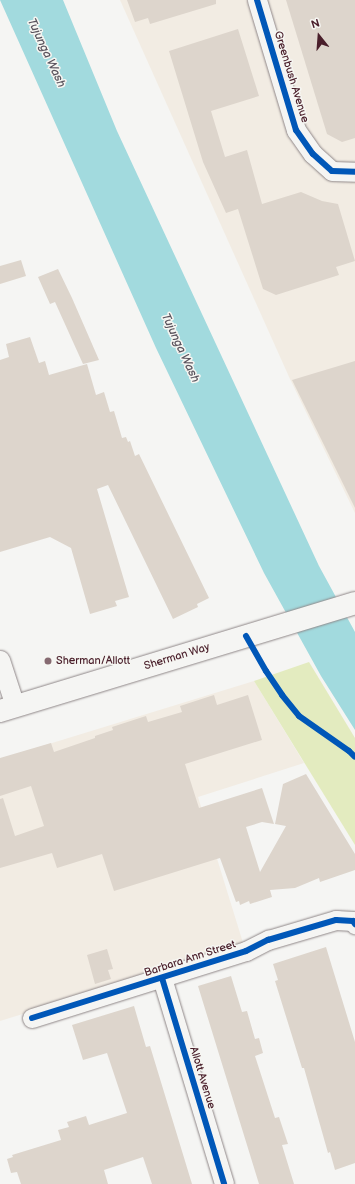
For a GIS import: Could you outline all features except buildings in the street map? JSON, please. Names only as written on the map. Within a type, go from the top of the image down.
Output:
[{"type":"main road","name":"Sherman Way","points":[[8,709],[355,603]]},
{"type":"street","name":"Greenbush Avenue","points":[[258,0],[296,130],[313,154],[332,171],[355,172]]},
{"type":"street","points":[[0,660],[8,709]]},
{"type":"street","name":"Barbara Ann Street","points":[[32,1018],[246,951],[268,940],[336,920],[354,922]]},
{"type":"street","name":"Allott Avenue","points":[[162,978],[224,1184]]},
{"type":"shaded area","points":[[120,0],[355,0],[355,513],[290,379]]},
{"type":"shaded area","points":[[254,681],[304,763],[198,797],[244,946],[0,1021],[0,759]]},
{"type":"green space","points":[[309,662],[355,738],[355,845],[254,681]]},
{"type":"water","name":"Tujunga Wash","points":[[0,0],[63,0],[117,131],[319,566],[355,632],[355,730],[321,676],[264,573],[156,348]]},
{"type":"cycle path","points":[[257,0],[296,130],[313,154],[332,171],[355,172]]},
{"type":"cycle path","points":[[246,636],[266,671],[282,695],[299,716],[349,751],[355,757]]},
{"type":"cycle path","points":[[32,1018],[246,951],[268,940],[336,920],[353,921],[355,924]]},
{"type":"cycle path","points":[[162,978],[224,1184]]},
{"type":"place","name":"Sherman/Allott","points":[[48,661]]}]
